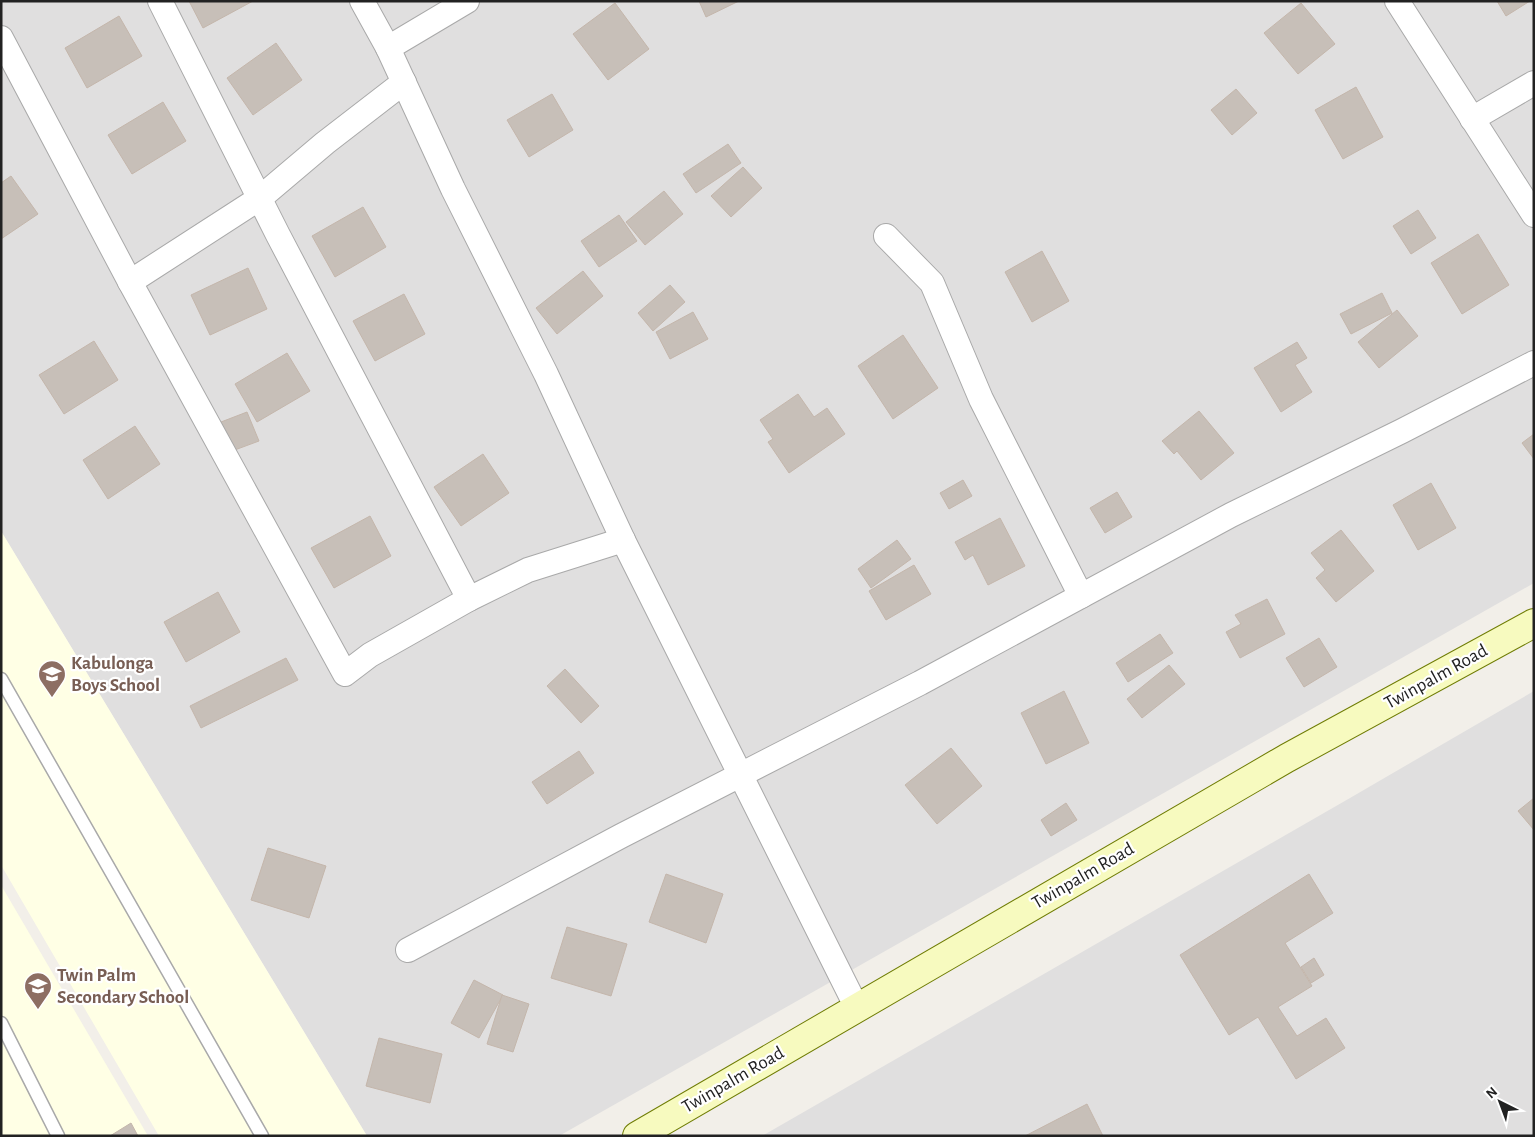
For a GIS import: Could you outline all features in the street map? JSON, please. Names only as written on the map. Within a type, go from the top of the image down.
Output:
[{"type":"main road","name":"Twinpalm Road","points":[[637,1136],[1287,758],[1534,623]]},
{"type":"street","points":[[160,1],[278,236],[469,599]]},
{"type":"street","points":[[362,1],[388,48],[454,189],[546,374],[622,540],[857,1008]]},
{"type":"street","points":[[388,48],[468,1]]},
{"type":"street","points":[[1396,1],[1534,214]]},
{"type":"street","points":[[1,38],[130,282],[345,674],[370,655],[469,599],[528,570],[622,540]]},
{"type":"street","points":[[130,282],[260,198],[404,82]]},
{"type":"street","points":[[1472,119],[1534,83]]},
{"type":"street","points":[[886,236],[932,283],[981,399],[1082,596]]},
{"type":"street","points":[[408,950],[620,836],[920,683],[1231,515],[1402,431],[1534,363]]},
{"type":"lane","points":[[1,679],[262,1136]]},
{"type":"lane","points":[[1,1024],[58,1136]]},
{"type":"shaded area","points":[[1,1],[1534,1],[1534,583],[559,1136],[367,1136],[1,531]]},
{"type":"shaded area","name":"Kabulonga Boys School","points":[[1,531],[367,1136],[159,1136],[1,865]]},
{"type":"shaded area","points":[[1534,691],[1534,1136],[762,1136],[1350,798]]},
{"type":"shaded area","name":"Twin Palm Secondary School","points":[[1,885],[148,1136],[1,1136]]},
{"type":"building","points":[[189,1],[253,1],[203,28]]},
{"type":"building","points":[[699,1],[739,1],[706,17]]},
{"type":"building","points":[[1497,1],[1530,1],[1506,16]]},
{"type":"building","points":[[615,3],[649,49],[608,80],[573,34]]},
{"type":"building","points":[[1301,3],[1335,44],[1298,74],[1264,33]]},
{"type":"building","points":[[119,16],[142,56],[87,88],[65,48]]},
{"type":"building","points":[[276,43],[302,80],[253,115],[227,78]]},
{"type":"building","points":[[1356,87],[1383,137],[1343,159],[1315,110]]},
{"type":"building","points":[[1236,89],[1257,113],[1232,135],[1211,110]]},
{"type":"building","points":[[552,94],[573,130],[529,157],[507,120]]},
{"type":"building","points":[[163,102],[186,141],[132,174],[108,135]]},
{"type":"building","points":[[728,144],[741,163],[696,193],[683,174]]},
{"type":"building","points":[[743,167],[762,188],[731,217],[711,196]]},
{"type":"building","points":[[11,176],[38,214],[1,239],[1,183]]},
{"type":"building","points":[[664,191],[683,214],[645,245],[626,222]]},
{"type":"building","points":[[363,207],[386,247],[335,277],[312,236]]},
{"type":"building","points":[[1418,210],[1436,238],[1411,254],[1393,226]]},
{"type":"building","points":[[619,215],[637,241],[599,267],[581,241]]},
{"type":"building","points":[[1478,234],[1509,285],[1462,314],[1431,263]]},
{"type":"building","points":[[1042,251],[1069,301],[1032,322],[1005,272]]},
{"type":"building","points":[[248,268],[267,309],[210,335],[191,295]]},
{"type":"building","points":[[583,271],[603,296],[557,334],[536,308]]},
{"type":"building","points":[[670,285],[685,302],[653,331],[638,313]]},
{"type":"building","points":[[1382,293],[1392,313],[1351,334],[1340,314]]},
{"type":"building","points":[[404,294],[425,334],[375,361],[353,321]]},
{"type":"building","points":[[1397,310],[1418,336],[1379,368],[1358,342]]},
{"type":"building","points":[[693,312],[708,339],[670,359],[656,332]]},
{"type":"building","points":[[903,335],[938,388],[893,419],[858,366]]},
{"type":"building","points":[[94,341],[118,380],[64,414],[39,375]]},
{"type":"building","points":[[1297,342],[1307,358],[1295,365],[1312,392],[1281,412],[1254,368]]},
{"type":"building","points":[[287,353],[310,391],[257,422],[235,384]]},
{"type":"building","points":[[798,394],[814,417],[827,408],[845,434],[789,473],[768,442],[773,439],[760,420]]},
{"type":"building","points":[[1199,411],[1234,453],[1201,480],[1177,451],[1174,454],[1162,441]]},
{"type":"building","points":[[247,412],[259,441],[232,451],[221,422]]},
{"type":"building","points":[[135,426],[160,464],[108,499],[83,460]]},
{"type":"building","points":[[1534,434],[1534,459],[1522,443]]},
{"type":"building","points":[[483,454],[509,493],[461,526],[434,487]]},
{"type":"building","points":[[963,480],[972,496],[949,509],[940,493]]},
{"type":"building","points":[[1431,483],[1456,528],[1418,550],[1393,505]]},
{"type":"building","points":[[1117,492],[1132,517],[1105,533],[1090,508]]},
{"type":"building","points":[[370,516],[391,556],[334,588],[311,548]]},
{"type":"building","points":[[1000,518],[1025,566],[988,585],[973,555],[965,560],[955,542]]},
{"type":"building","points":[[1341,530],[1374,571],[1336,602],[1316,578],[1325,570],[1311,553]]},
{"type":"building","points":[[897,540],[911,559],[871,588],[858,569]]},
{"type":"building","points":[[914,565],[931,594],[886,620],[869,591]]},
{"type":"building","points":[[218,592],[240,632],[186,662],[164,622]]},
{"type":"building","points":[[1267,599],[1285,634],[1240,658],[1226,632],[1241,624],[1235,615]]},
{"type":"building","points":[[1160,634],[1173,653],[1128,682],[1116,663]]},
{"type":"building","points":[[1319,638],[1337,667],[1304,687],[1286,658]]},
{"type":"building","points":[[286,658],[298,680],[201,728],[190,706]]},
{"type":"building","points":[[1169,665],[1185,684],[1142,718],[1127,699]]},
{"type":"building","points":[[565,669],[599,706],[581,723],[547,686]]},
{"type":"building","points":[[1064,691],[1089,743],[1046,764],[1021,713]]},
{"type":"building","points":[[951,748],[982,786],[937,824],[905,785]]},
{"type":"building","points":[[579,751],[594,773],[547,804],[532,782]]},
{"type":"building","points":[[1534,798],[1534,830],[1518,811]]},
{"type":"building","points":[[1066,803],[1077,820],[1051,836],[1041,820]]},
{"type":"building","points":[[268,848],[326,866],[309,918],[251,900]]},
{"type":"building","points":[[666,874],[723,894],[706,943],[649,922]]},
{"type":"building","points":[[1309,874],[1333,913],[1285,943],[1312,986],[1278,1007],[1297,1036],[1326,1018],[1345,1048],[1296,1079],[1258,1017],[1229,1035],[1180,955]]},
{"type":"building","points":[[567,927],[627,944],[611,996],[551,978]]},
{"type":"building","points":[[1314,958],[1324,975],[1311,983],[1301,967]]},
{"type":"building","points":[[474,980],[503,995],[479,1038],[451,1023]]},
{"type":"building","points":[[502,995],[529,1004],[513,1052],[487,1044]]},
{"type":"building","points":[[379,1038],[442,1054],[430,1103],[366,1086]]},
{"type":"building","points":[[1087,1104],[1103,1136],[1025,1136]]},
{"type":"building","points":[[131,1123],[138,1136],[110,1136]]},
{"type":"place","name":"Kabulonga Boys School","points":[[52,698]]},
{"type":"place","name":"Twin Palm Secondary School","points":[[38,1010]]}]
